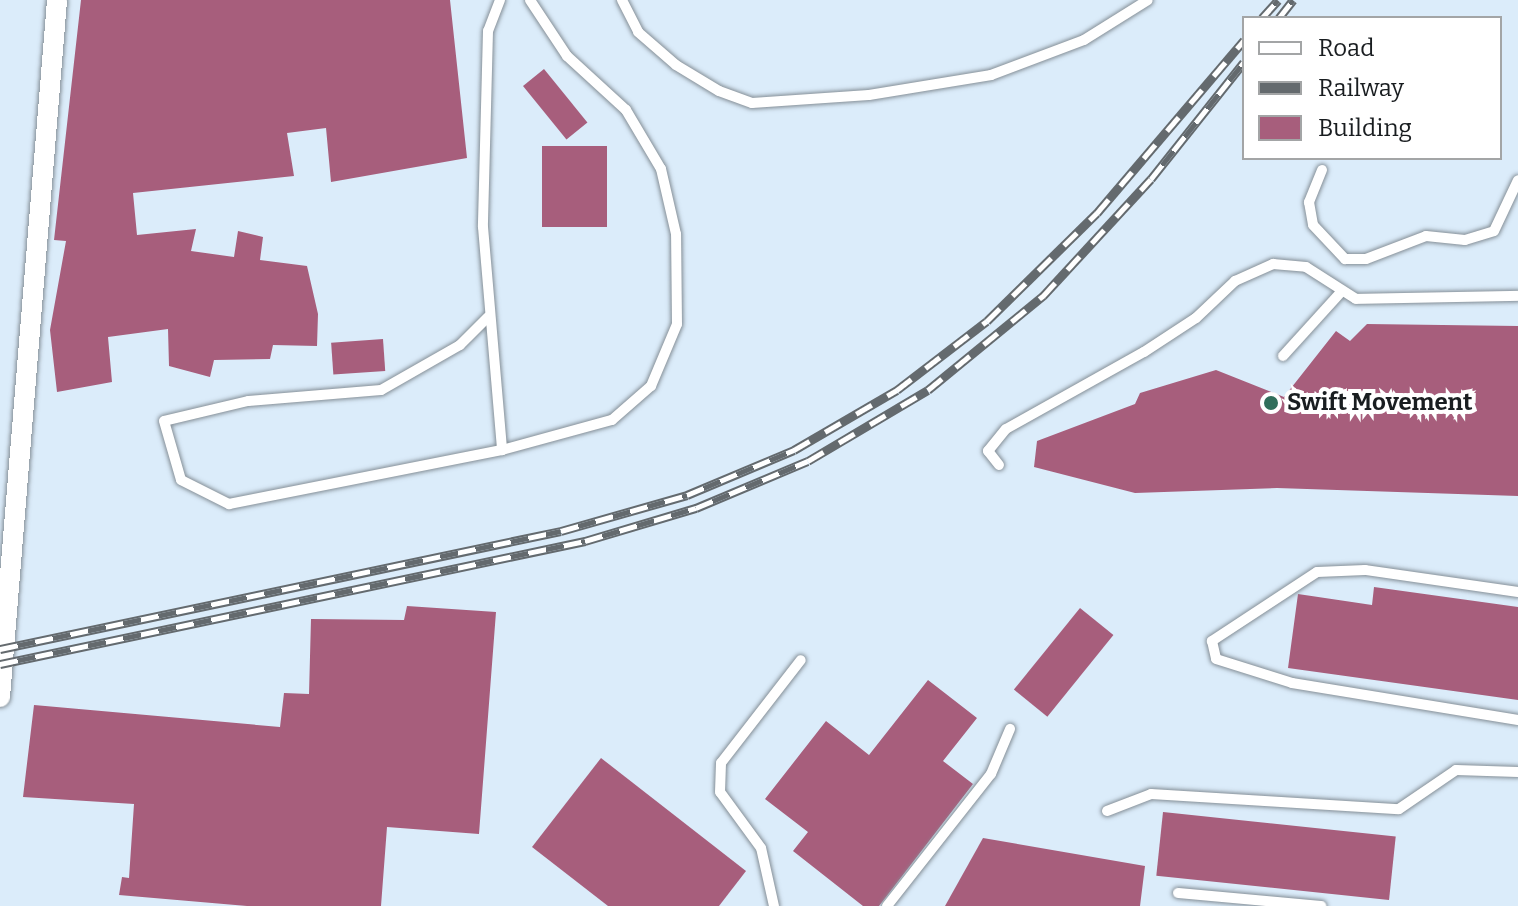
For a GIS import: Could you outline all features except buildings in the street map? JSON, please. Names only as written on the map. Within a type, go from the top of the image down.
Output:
[{"type":"street","points":[[0,697],[7,518],[57,0]]},
{"type":"lane","points":[[500,0],[488,31],[483,227],[488,317],[502,450]]},
{"type":"lane","points":[[488,317],[460,345],[381,390],[248,401],[164,421],[181,480],[229,504],[502,450],[612,420],[651,386],[677,324],[676,234],[661,169],[626,110],[567,56],[530,0]]},
{"type":"lane","points":[[622,0],[638,32],[676,65],[719,91],[752,103],[869,95],[991,75],[1084,40],[1148,0]]},
{"type":"lane","points":[[1322,170],[1309,202],[1313,225],[1345,259],[1366,259],[1426,236],[1465,240],[1494,231],[1518,180]]},
{"type":"lane","points":[[999,465],[988,451],[1006,429],[1144,352],[1196,318],[1235,281],[1273,264],[1306,267],[1356,299],[1518,296]]},
{"type":"lane","points":[[1283,356],[1342,291]]},
{"type":"lane","points":[[1518,592],[1365,570],[1317,572],[1212,641],[1216,659],[1292,683],[1518,720]]},
{"type":"lane","points":[[774,906],[761,848],[720,792],[721,763],[801,660]]},
{"type":"lane","points":[[887,906],[991,774],[1010,729]]},
{"type":"lane","points":[[1107,811],[1151,794],[1399,809],[1456,770],[1518,772]]},
{"type":"lane","points":[[1178,893],[1321,906]]},
{"type":"shaded area","points":[[0,0],[1518,0],[1518,906],[0,906]]},
{"type":"railway","points":[[1264,16],[1278,0]]},
{"type":"railway","points":[[1281,16],[1293,0]]},
{"type":"railway","points":[[0,649],[561,531],[687,495],[794,450],[897,390],[987,321],[1097,213],[1242,42]]},
{"type":"railway","points":[[0,664],[585,541],[696,508],[808,461],[928,390],[1043,296],[1151,179],[1242,65]]},
{"type":"place","name":"Swift Movement","points":[[1271,403]]}]
